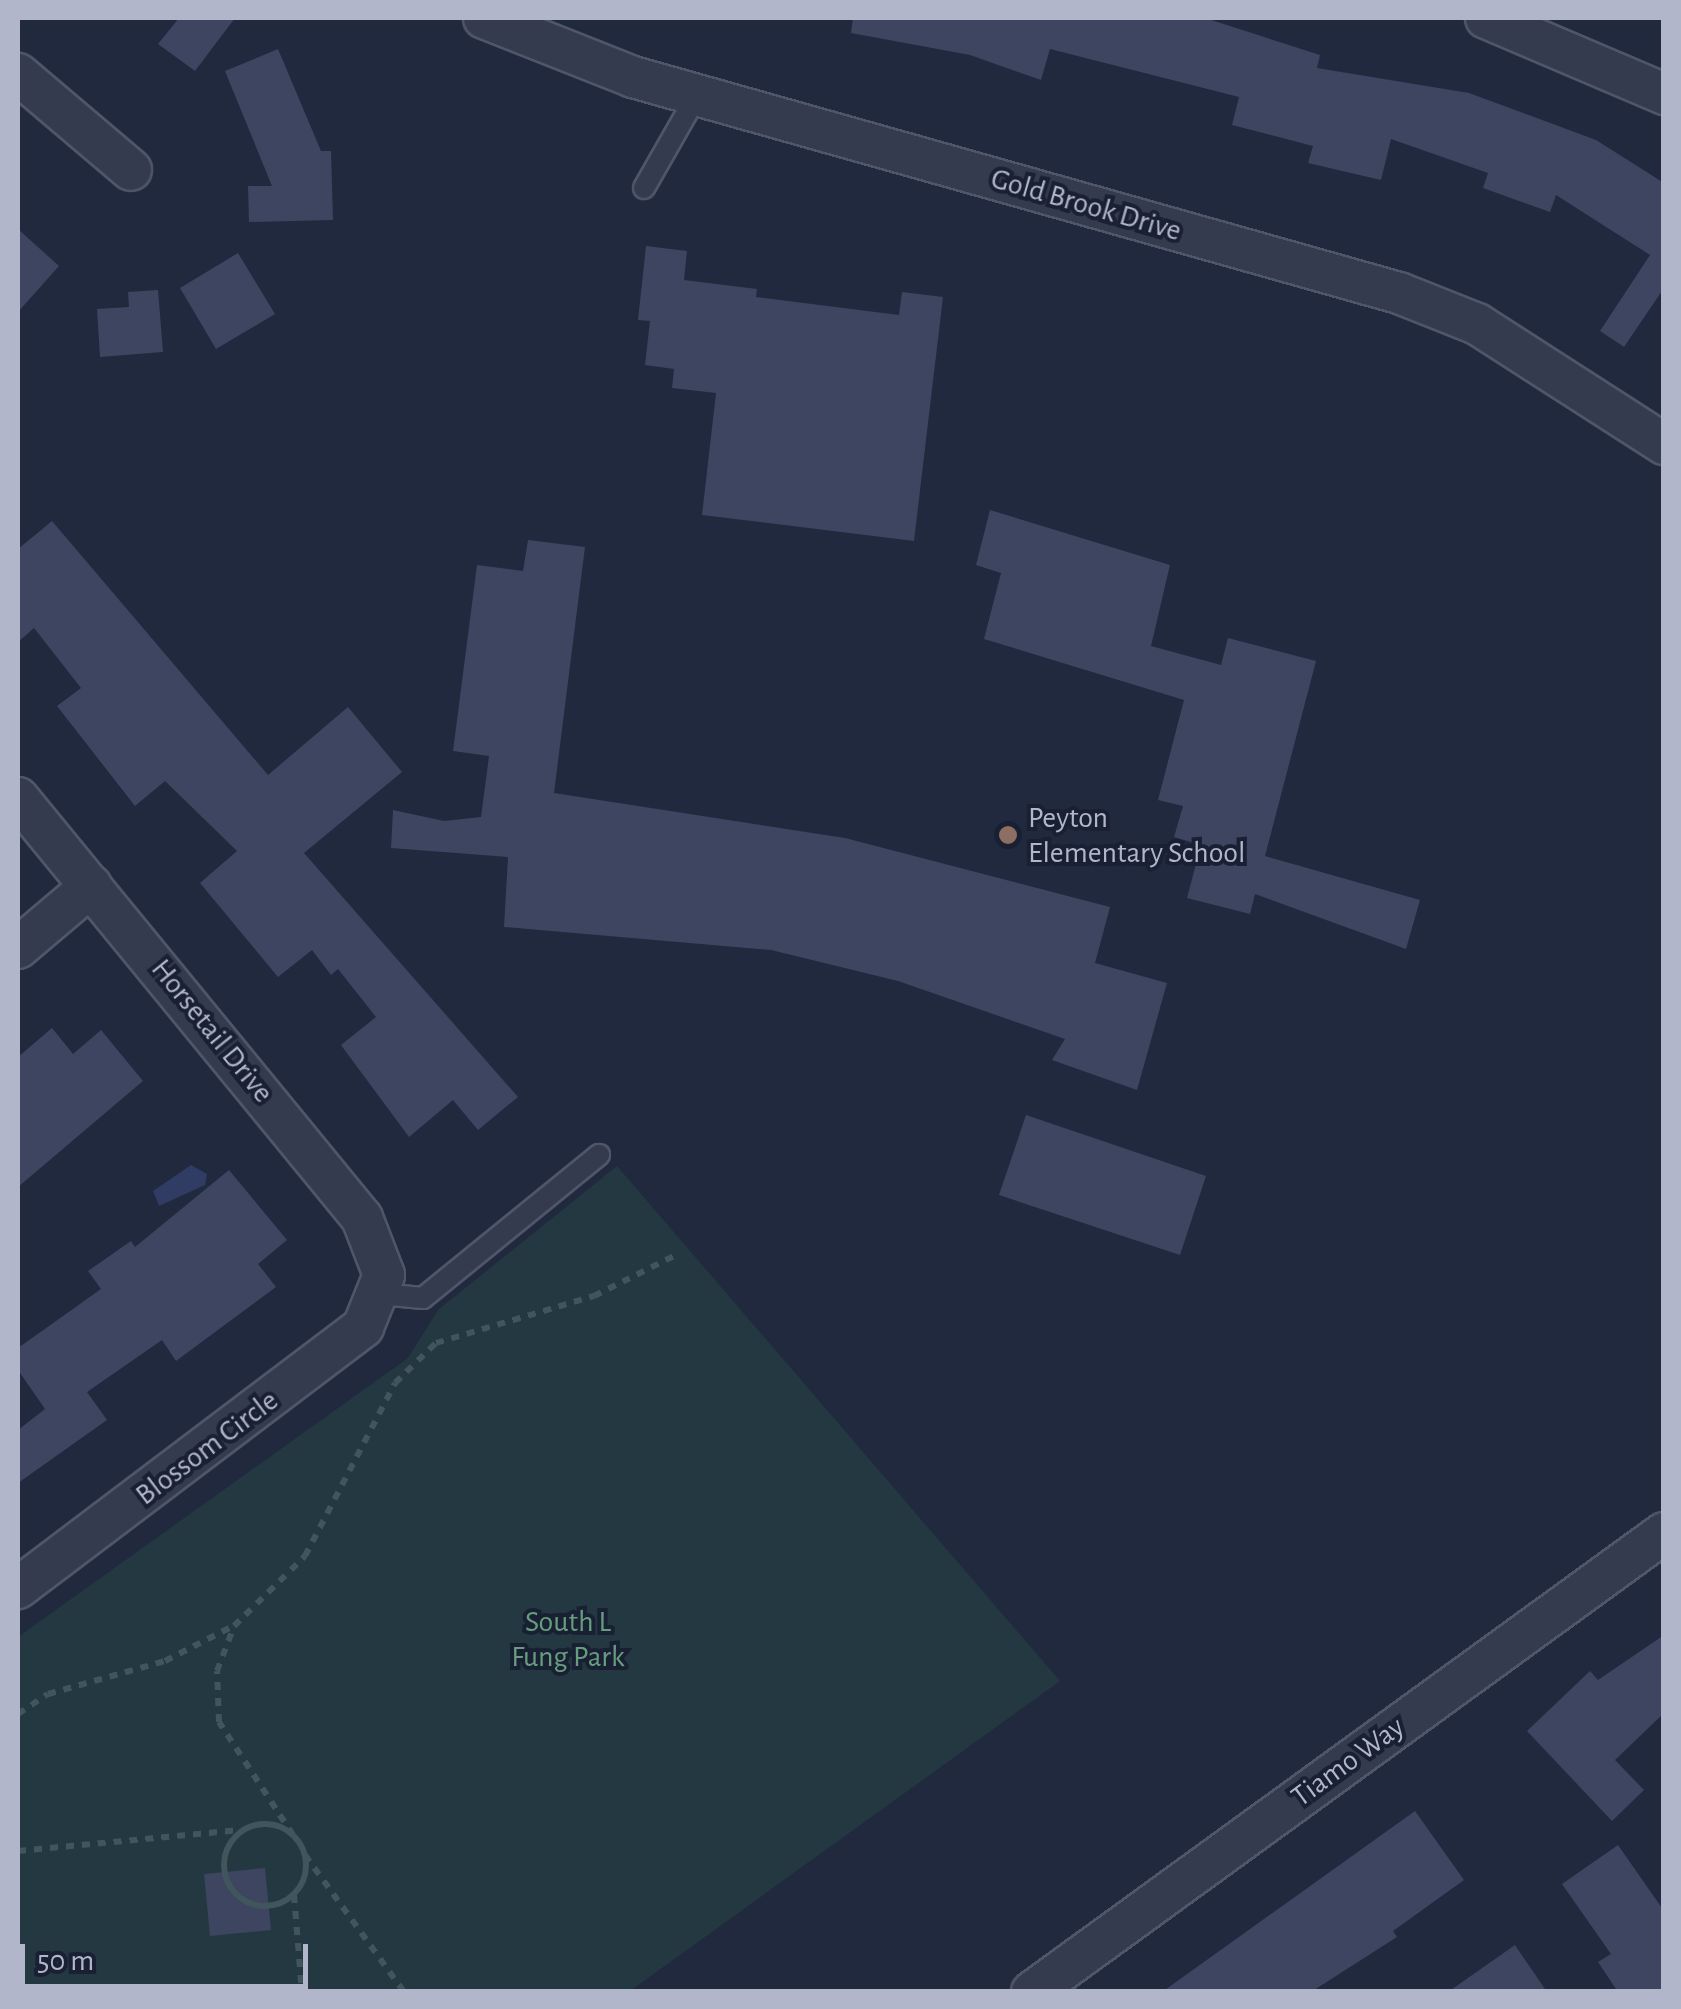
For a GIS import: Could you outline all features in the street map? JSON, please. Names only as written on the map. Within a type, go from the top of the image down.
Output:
[{"type":"street","name":"Gold Brook Drive","points":[[484,18],[696,95],[1399,293],[1477,324],[1664,444]]},
{"type":"street","points":[[1486,18],[1664,94]]},
{"type":"street","points":[[18,74],[132,170]]},
{"type":"street","name":"Horsetail Drive","points":[[18,798],[362,1218],[382,1284]]},
{"type":"street","points":[[18,948],[92,886]]},
{"type":"street","name":"Blossom Circle","points":[[18,1588],[363,1328],[382,1284]]},
{"type":"street","name":"Tiamo Way","points":[[1032,1992],[1664,1534]]},
{"type":"lane","points":[[644,188],[696,95]]},
{"type":"lane","points":[[382,1284],[424,1298],[600,1155]]},
{"type":"path","points":[[18,1714],[48,1694],[165,1661],[234,1626],[305,1556],[395,1383],[436,1343],[594,1296],[674,1256]]},
{"type":"path","points":[[234,1626],[217,1670],[218,1722],[304,1853],[404,1992]]},
{"type":"path","points":[[18,1850],[269,1824],[293,1835]]},
{"type":"path","points":[[244,1829],[224,1864],[233,1890],[256,1905],[294,1893]]},
{"type":"path","points":[[302,1992],[294,1893],[304,1853]]},
{"type":"green space","name":"South L Fung Park","points":[[617,1166],[1060,1681],[630,1991],[18,1992],[18,1637],[408,1358],[438,1310]]},
{"type":"water","points":[[191,1165],[207,1174],[205,1185],[159,1206],[153,1191]]},
{"type":"building","points":[[179,18],[235,18],[195,71],[158,44]]},
{"type":"building","points":[[853,18],[1205,18],[1320,55],[1317,68],[1469,93],[1596,140],[1664,183],[1664,288],[1624,347],[1600,331],[1650,255],[1556,195],[1550,212],[1483,188],[1488,173],[1391,139],[1381,180],[1308,163],[1313,146],[1232,125],[1239,97],[1050,49],[1041,80],[970,55],[851,33]]},
{"type":"building","points":[[278,49],[321,151],[331,151],[333,220],[249,222],[248,186],[272,186],[225,71]]},
{"type":"building","points":[[18,229],[59,266],[18,312]]},
{"type":"building","points":[[646,246],[687,251],[684,280],[757,289],[756,297],[899,315],[902,292],[943,297],[914,541],[702,515],[716,393],[672,388],[674,369],[645,365],[650,321],[638,320]]},
{"type":"building","points":[[238,253],[275,314],[216,349],[180,288]]},
{"type":"building","points":[[158,290],[163,352],[100,357],[97,309],[129,307],[128,292]]},
{"type":"building","points":[[990,510],[1170,565],[1151,646],[1221,665],[1228,638],[1316,661],[1265,856],[1420,900],[1406,949],[1255,894],[1250,914],[1187,898],[1201,845],[1174,837],[1183,806],[1158,800],[1184,700],[984,639],[1001,573],[976,565]]},
{"type":"building","points":[[52,521],[268,775],[348,707],[402,772],[304,853],[518,1097],[478,1130],[453,1100],[409,1137],[341,1045],[376,1017],[338,969],[331,975],[312,950],[278,977],[200,883],[237,851],[165,781],[135,806],[57,706],[81,688],[34,628],[18,642],[18,549]]},
{"type":"building","points":[[528,540],[585,547],[554,793],[845,838],[1110,907],[1095,963],[1167,983],[1137,1090],[1052,1060],[1065,1039],[898,981],[771,950],[504,927],[508,857],[391,848],[393,810],[444,821],[481,817],[489,756],[453,751],[477,565],[523,571]]},
{"type":"building","points":[[52,1028],[73,1054],[101,1030],[143,1081],[18,1187],[18,1057]]},
{"type":"building","points":[[1026,1115],[1206,1176],[1180,1255],[999,1195]]},
{"type":"building","points":[[229,1170],[287,1240],[258,1264],[276,1287],[176,1361],[162,1340],[87,1392],[107,1420],[18,1483],[18,1430],[45,1409],[18,1370],[18,1348],[101,1289],[88,1271],[131,1241],[135,1247]]},
{"type":"building","points":[[1664,1635],[1664,1713],[1615,1760],[1644,1790],[1612,1821],[1527,1731],[1590,1671],[1598,1680]]},
{"type":"building","points":[[1415,1811],[1464,1880],[1393,1931],[1397,1937],[1311,1992],[1162,1992]]},
{"type":"building","points":[[1618,1845],[1664,1911],[1664,1992],[1618,1992],[1598,1962],[1611,1954],[1562,1884]]},
{"type":"building","points":[[265,1868],[271,1930],[210,1936],[204,1874]]},
{"type":"building","points":[[1515,1945],[1547,1992],[1448,1992]]},
{"type":"place","name":"Peyton Elementary School","points":[[1008,835]]}]
